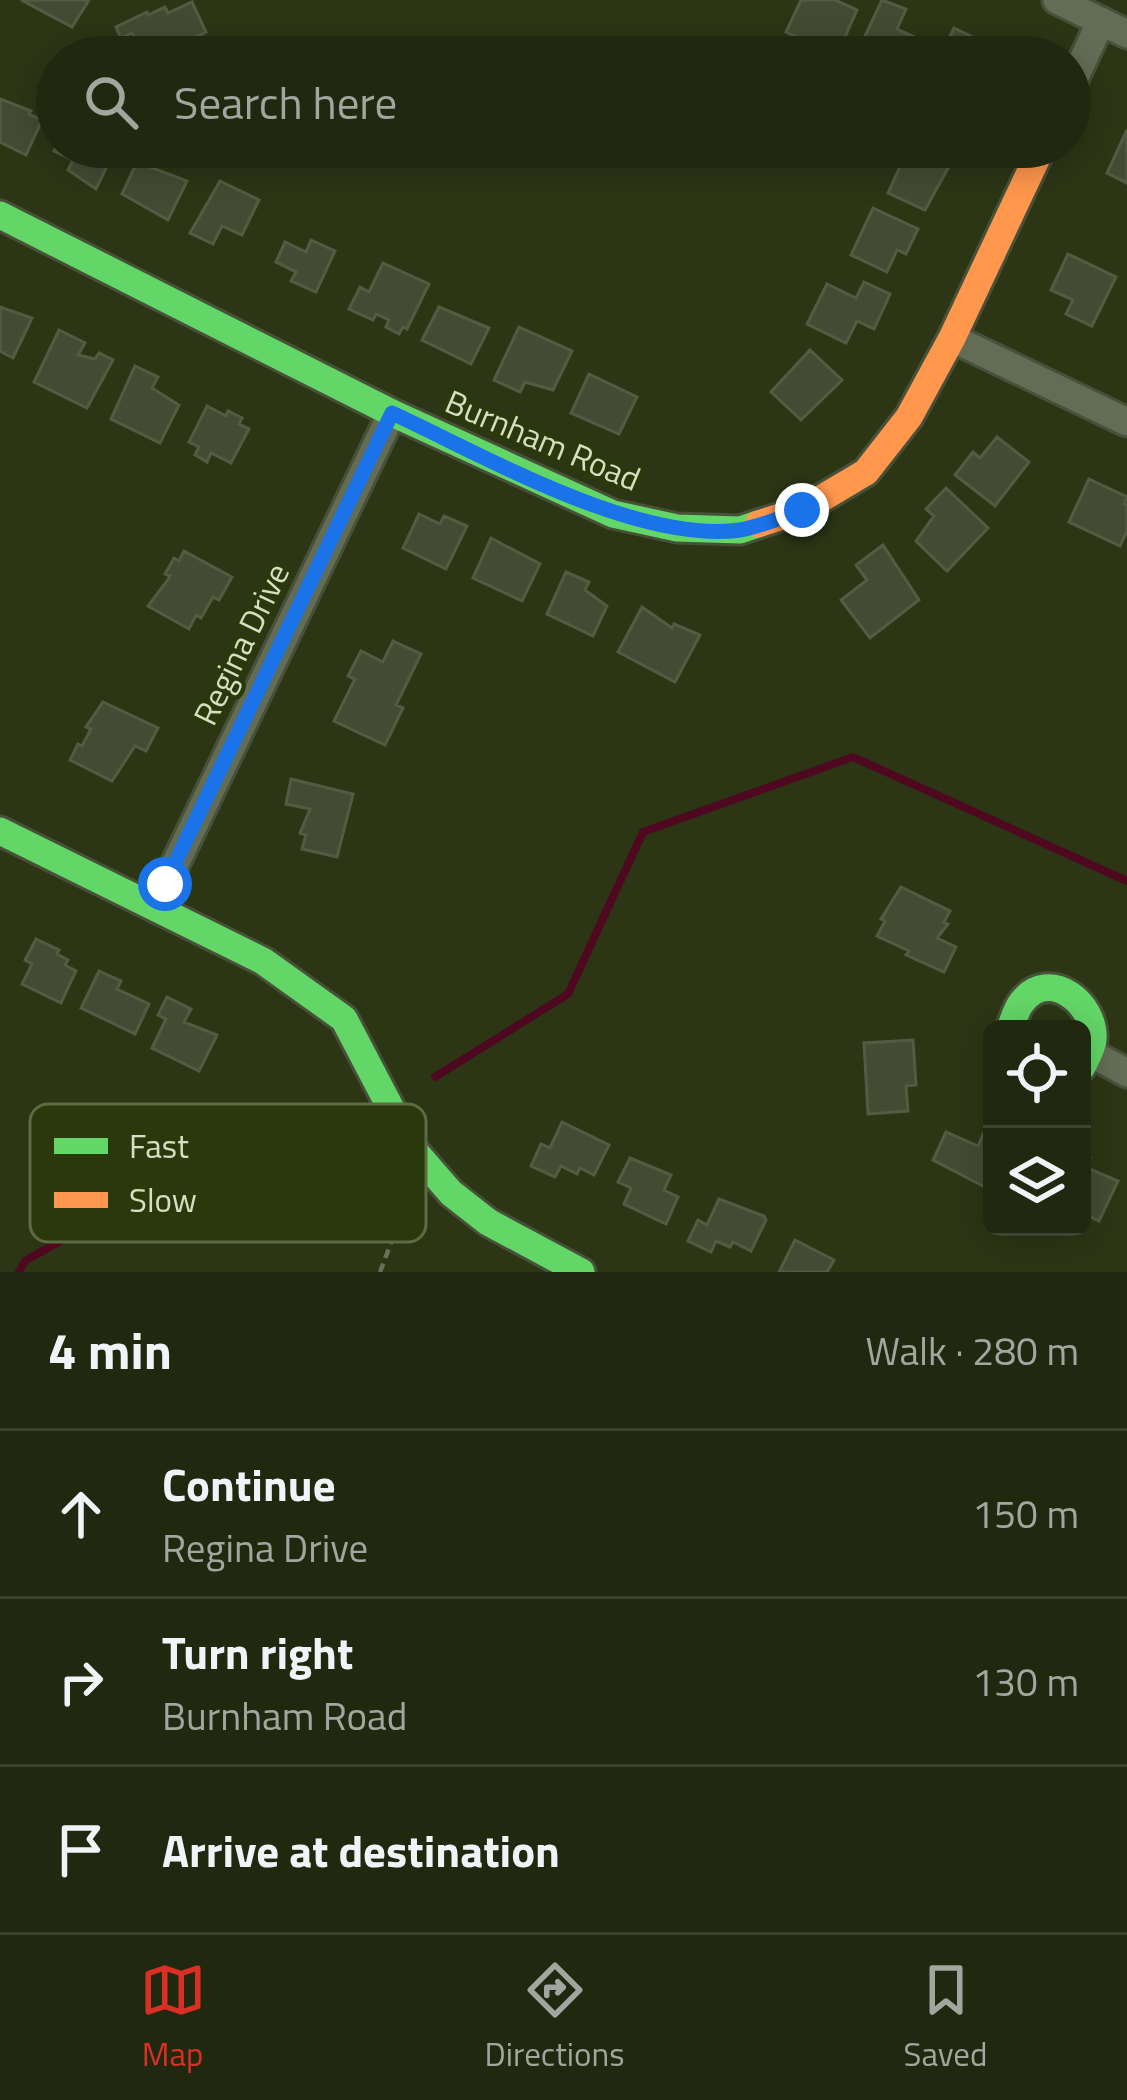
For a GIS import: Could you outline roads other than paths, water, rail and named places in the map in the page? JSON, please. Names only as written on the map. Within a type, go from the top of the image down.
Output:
[{"type":"street","points":[[1057,0],[1114,28],[1091,59]]},
{"type":"street","name":"Burnham Road","points":[[0,215],[392,413],[613,514],[677,528],[740,530],[802,510],[866,472],[909,417],[1032,168]]},
{"type":"street","points":[[952,338],[1127,422]]},
{"type":"street","name":"Regina Drive","points":[[155,906],[392,413]]},
{"type":"street","points":[[0,830],[263,962],[344,1018],[389,1104]]},
{"type":"street","points":[[1012,1020],[1031,993],[1058,986],[1072,989],[1095,1010],[1100,1024],[1091,1052]]},
{"type":"street","points":[[1091,1062],[1127,1073]]},
{"type":"street","points":[[426,1164],[451,1193],[488,1222],[581,1272]]},
{"type":"waterway","points":[[435,1077],[568,994],[643,832],[853,757],[1127,881]]},
{"type":"waterway","points":[[19,1272],[25,1261],[58,1242]]}]
